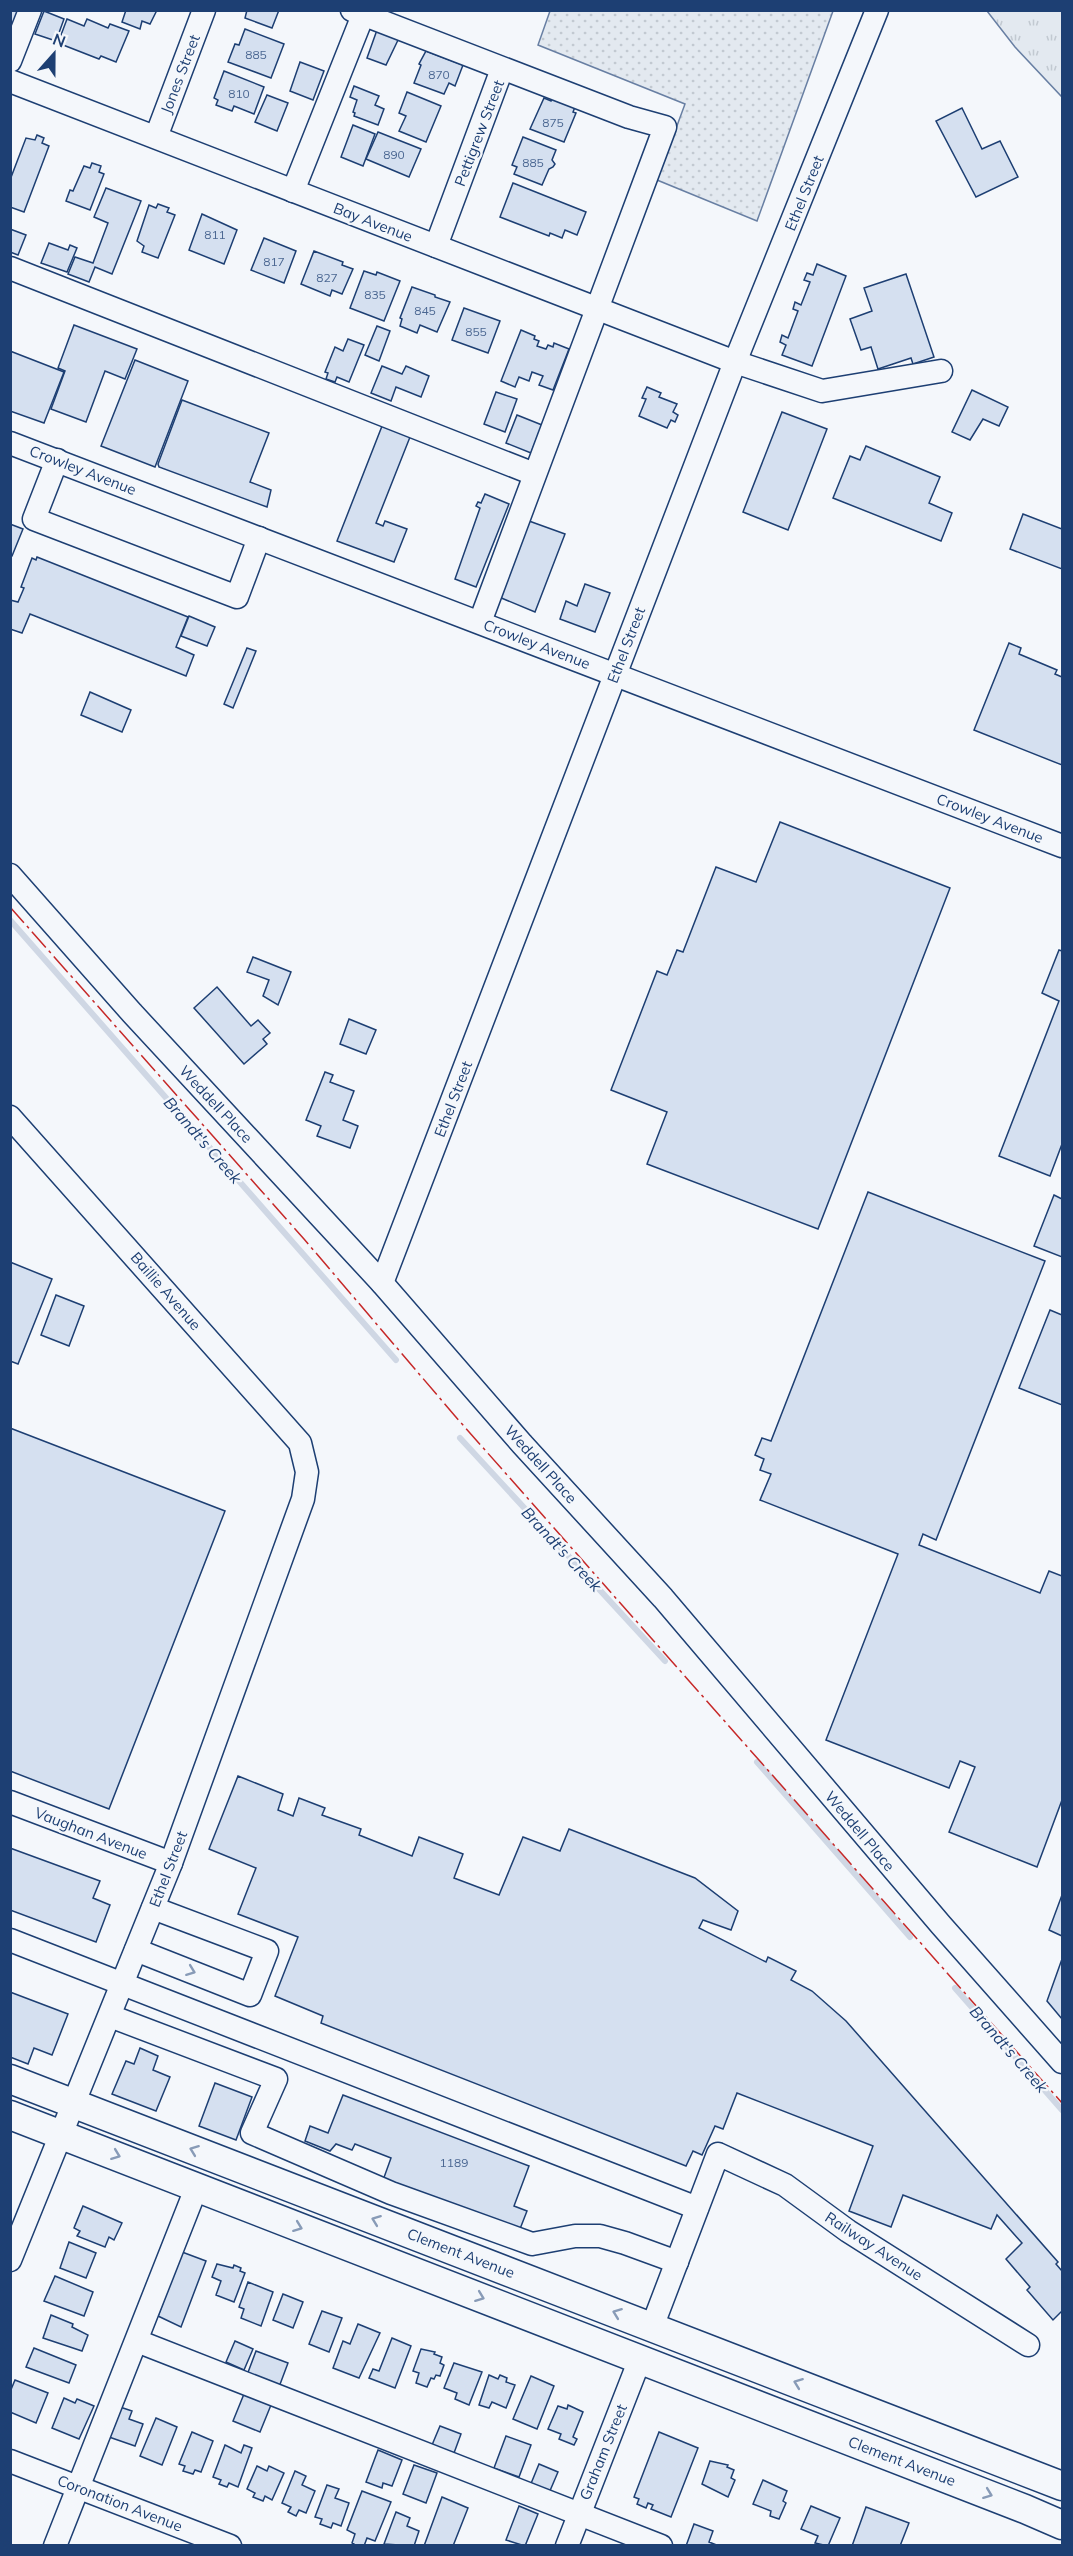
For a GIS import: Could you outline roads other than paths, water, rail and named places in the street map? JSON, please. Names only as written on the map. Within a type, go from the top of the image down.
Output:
[{"type":"main road","name":"Clement Avenue","points":[[10,2079],[1062,2486]]},
{"type":"main road","name":"Clement Avenue","points":[[10,2115],[1062,2525]]},
{"type":"main road","name":"Clement Avenue","points":[[640,2359],[652,2353],[664,2355],[799,2404],[912,2427]]},
{"type":"street","points":[[10,61],[30,10]]},
{"type":"street","name":"Jones Street","points":[[156,137],[204,10]]},
{"type":"street","name":"Ethel Street","points":[[382,1283],[735,362],[877,10]]},
{"type":"street","points":[[293,191],[358,13]]},
{"type":"street","name":"Pettigrew Street","points":[[358,13],[502,69],[436,246]]},
{"type":"street","points":[[480,622],[665,127],[629,117],[502,69]]},
{"type":"street","name":"Bay Avenue","points":[[10,81],[735,362],[822,391],[941,371]]},
{"type":"street","points":[[10,268],[534,474]]},
{"type":"street","name":"Crowley Avenue","points":[[10,443],[1062,846]]},
{"type":"street","points":[[57,460],[34,519],[237,597],[259,538]]},
{"type":"street","name":"Weddell Place","points":[[10,875],[132,1013],[382,1283],[522,1444],[663,1598],[941,1925],[1062,2062]]},
{"type":"street","name":"Baillie Avenue","points":[[10,1117],[300,1443],[307,1472]]},
{"type":"street","name":"Ethel Street","points":[[10,2260],[171,1863],[303,1499],[307,1472]]},
{"type":"street","name":"Vaughan Avenue","points":[[10,1802],[171,1863]]},
{"type":"street","points":[[136,1950],[250,1995],[267,1952],[153,1908]]},
{"type":"street","points":[[10,1940],[697,2208],[652,2327]]},
{"type":"street","points":[[110,2016],[276,2079],[238,2167]]},
{"type":"street","points":[[252,2133],[391,2193],[532,2244],[575,2236],[600,2236],[677,2262]]},
{"type":"street","name":"Railway Avenue","points":[[697,2208],[718,2154],[785,2185],[848,2231],[1028,2345]]},
{"type":"street","points":[[55,2546],[197,2186]]},
{"type":"street","points":[[137,2341],[661,2546]]},
{"type":"street","name":"Graham Street","points":[[567,2546],[640,2359]]},
{"type":"street","name":"Coronation Avenue","points":[[10,2462],[230,2546]]},
{"type":"waterway","name":"Brandt's Creek","points":[[10,920],[396,1360]]},
{"type":"waterway","name":"Brandt's Creek","points":[[460,1438],[665,1661]]},
{"type":"waterway","name":"Brandt's Creek","points":[[757,1762],[910,1937]]},
{"type":"waterway","name":"Brandt's Creek","points":[[955,1988],[1062,2110]]}]
